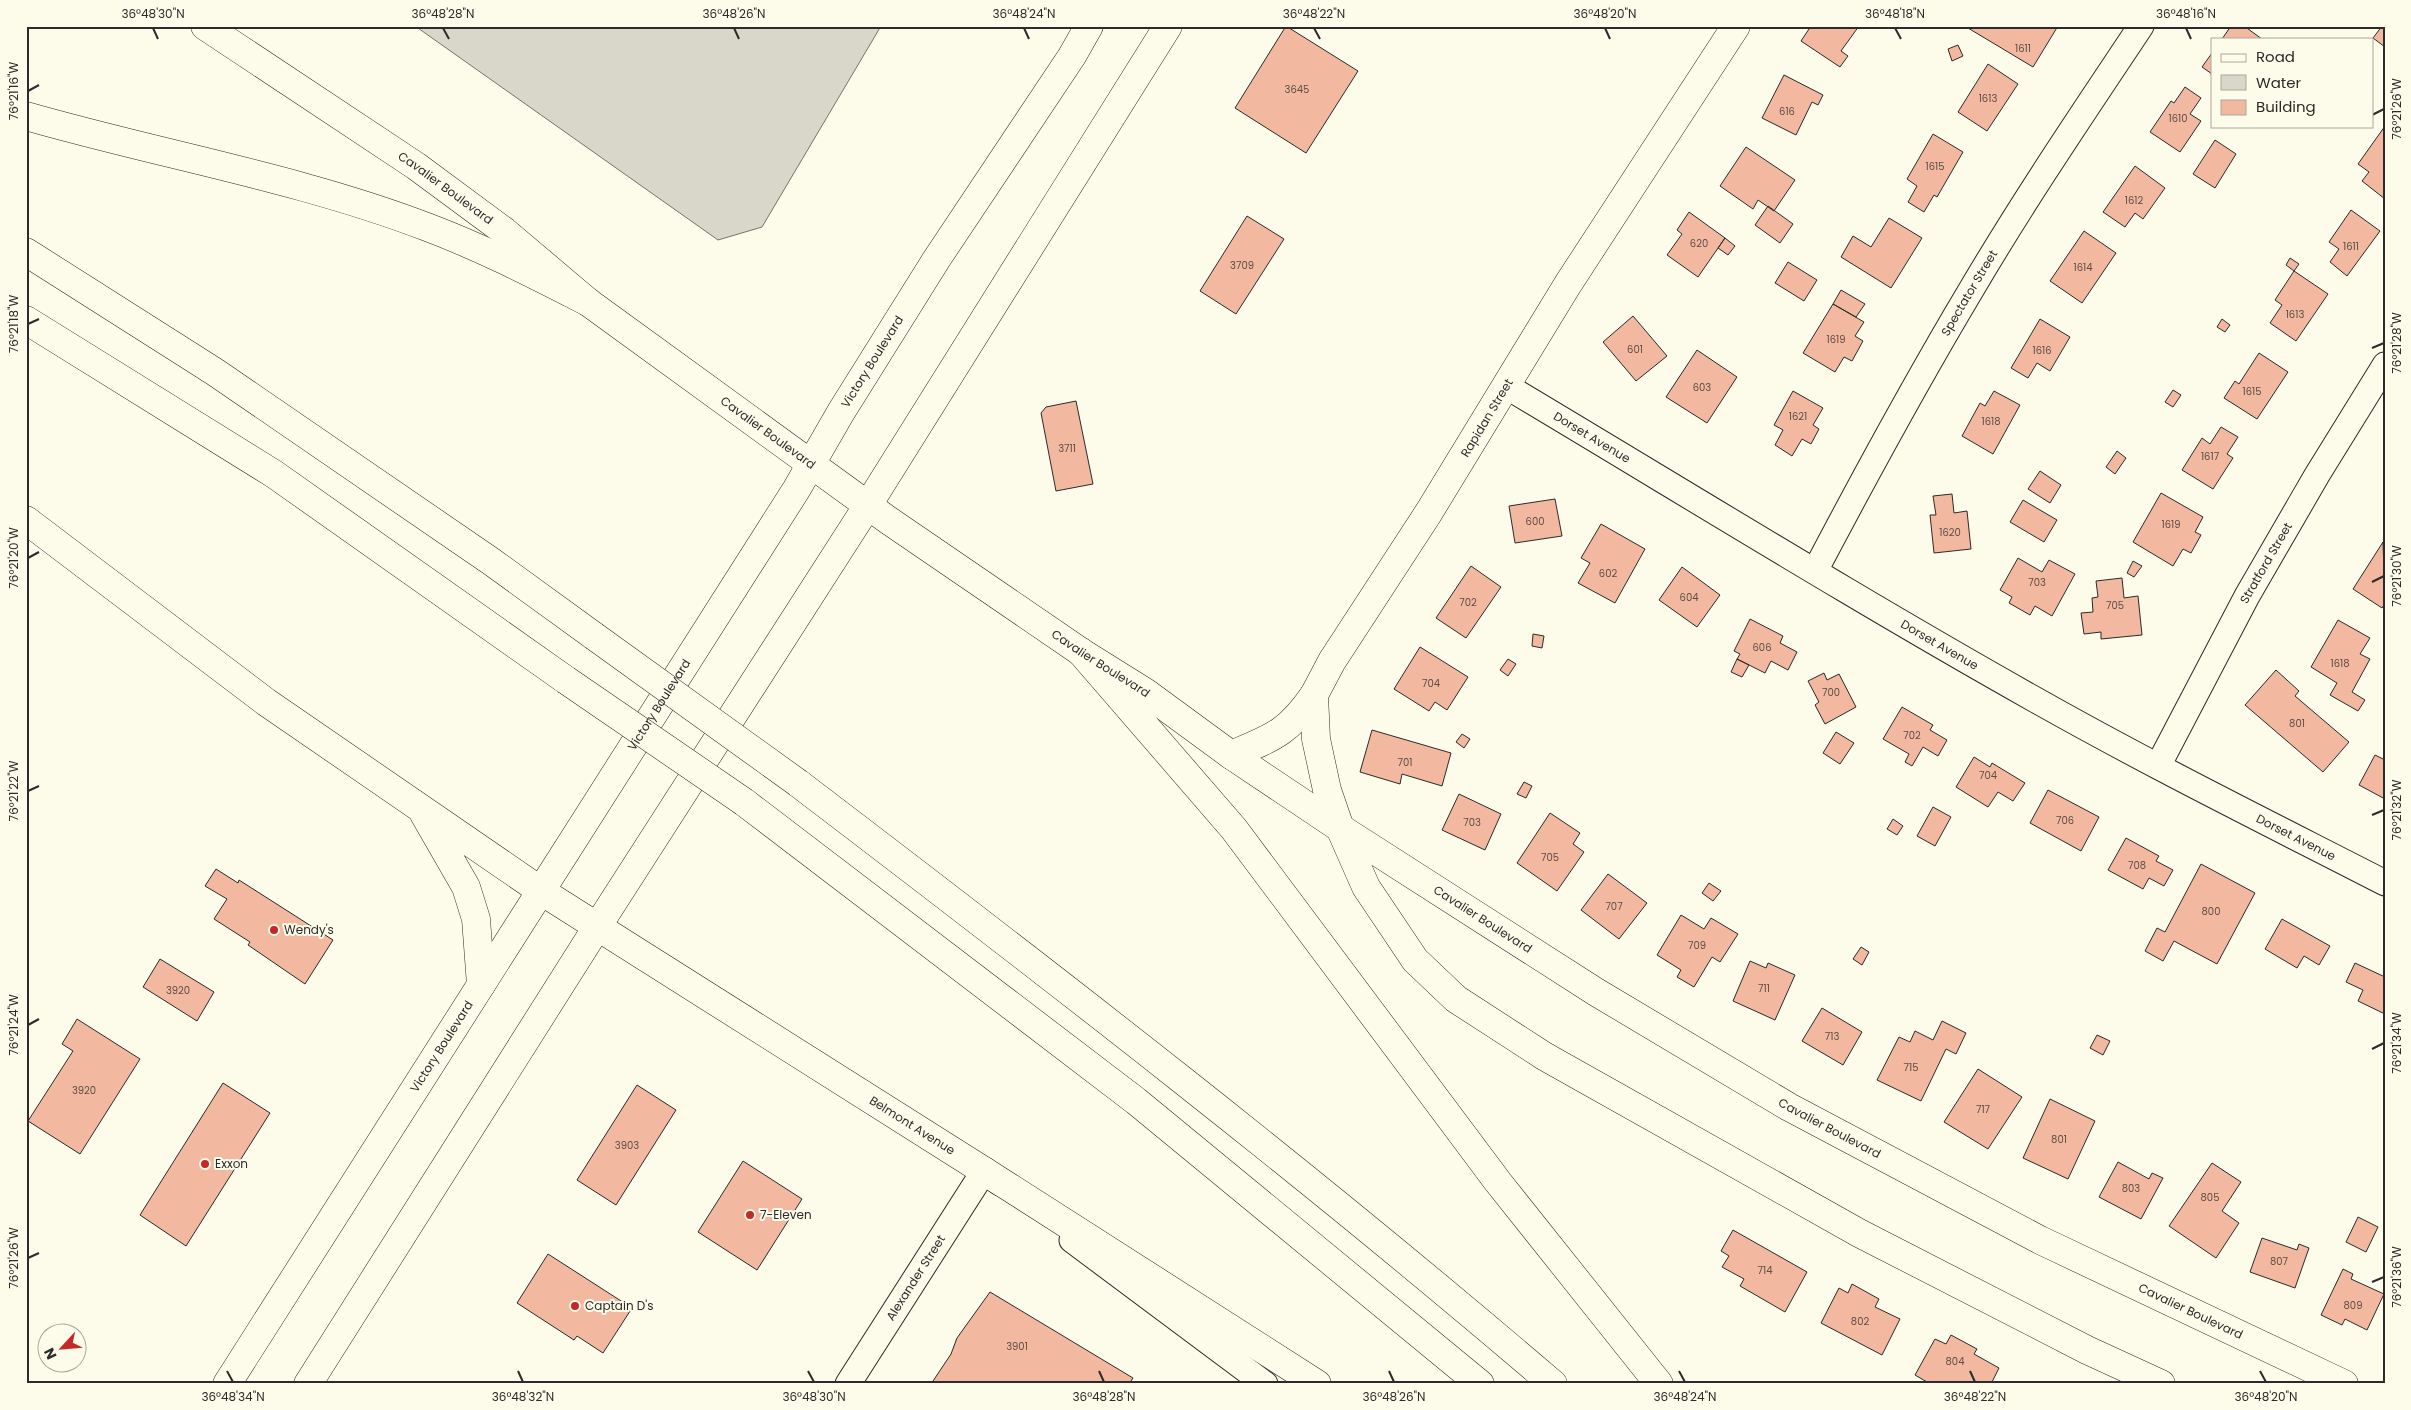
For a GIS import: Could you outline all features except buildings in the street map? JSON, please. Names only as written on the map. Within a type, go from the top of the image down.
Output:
[{"type":"main road","name":"Cavalier Boulevard","points":[[205,26],[416,166],[504,231],[588,302],[868,505],[1081,652],[1145,692],[1231,755],[1340,828],[1596,992],[1789,1107],[2040,1240],[2344,1384]]},
{"type":"main road","name":"Victory Boulevard","points":[[228,1384],[811,464],[841,412],[936,260],[1072,56],[1089,26]]},
{"type":"main road","points":[[308,1384],[597,927],[868,505],[1168,26]]},
{"type":"main road","name":"Rapidan Street","points":[[1231,755],[1276,736],[1299,717],[1314,695],[1332,662],[1429,512],[1568,284],[1736,26]]},
{"type":"main road","points":[[26,116],[336,197],[436,230],[509,261],[588,302]]},
{"type":"main road","points":[[26,252],[215,372],[492,562],[798,783],[990,929],[1268,1148],[1456,1301],[1553,1384]]},
{"type":"main road","points":[[26,320],[274,474],[566,680],[744,802],[1136,1101],[1480,1384]]},
{"type":"main road","name":"Belmont Avenue","points":[[26,520],[266,702],[542,891],[984,1171]]},
{"type":"main road","points":[[1081,652],[1234,829],[1498,1182],[1660,1384]]},
{"type":"main road","points":[[1314,695],[1316,739],[1327,790],[1340,828],[1366,887],[1415,960],[1456,998],[1544,1056],[1859,1233],[2087,1350],[2161,1384]]},
{"type":"main road","points":[[419,807],[466,887],[476,918],[481,986]]},
{"type":"main road","points":[[984,1171],[1317,1384]]},
{"type":"street","name":"Spectator Street","points":[[1815,571],[1883,442],[1971,289],[2065,139],[2141,26]]},
{"type":"street","name":"Stratford Street","points":[[2158,766],[2247,596],[2316,475],[2385,365]]},
{"type":"street","name":"Dorset Avenue","points":[[1506,386],[1815,571],[2034,699],[2385,884]]},
{"type":"street","name":"Alexander Street","points":[[848,1384],[984,1171]]},
{"type":"street","name":"Belmont Avenue","points":[[984,1171],[1123,1280],[1265,1384]]},
{"type":"water","points":[[415,26],[881,26],[762,227],[718,240]]},
{"type":"place","name":"Wendy's","points":[[274,930]]},
{"type":"place","name":"Exxon","points":[[205,1164]]},
{"type":"place","name":"7-Eleven","points":[[750,1215]]},
{"type":"place","name":"Captain D's","points":[[575,1306]]}]
